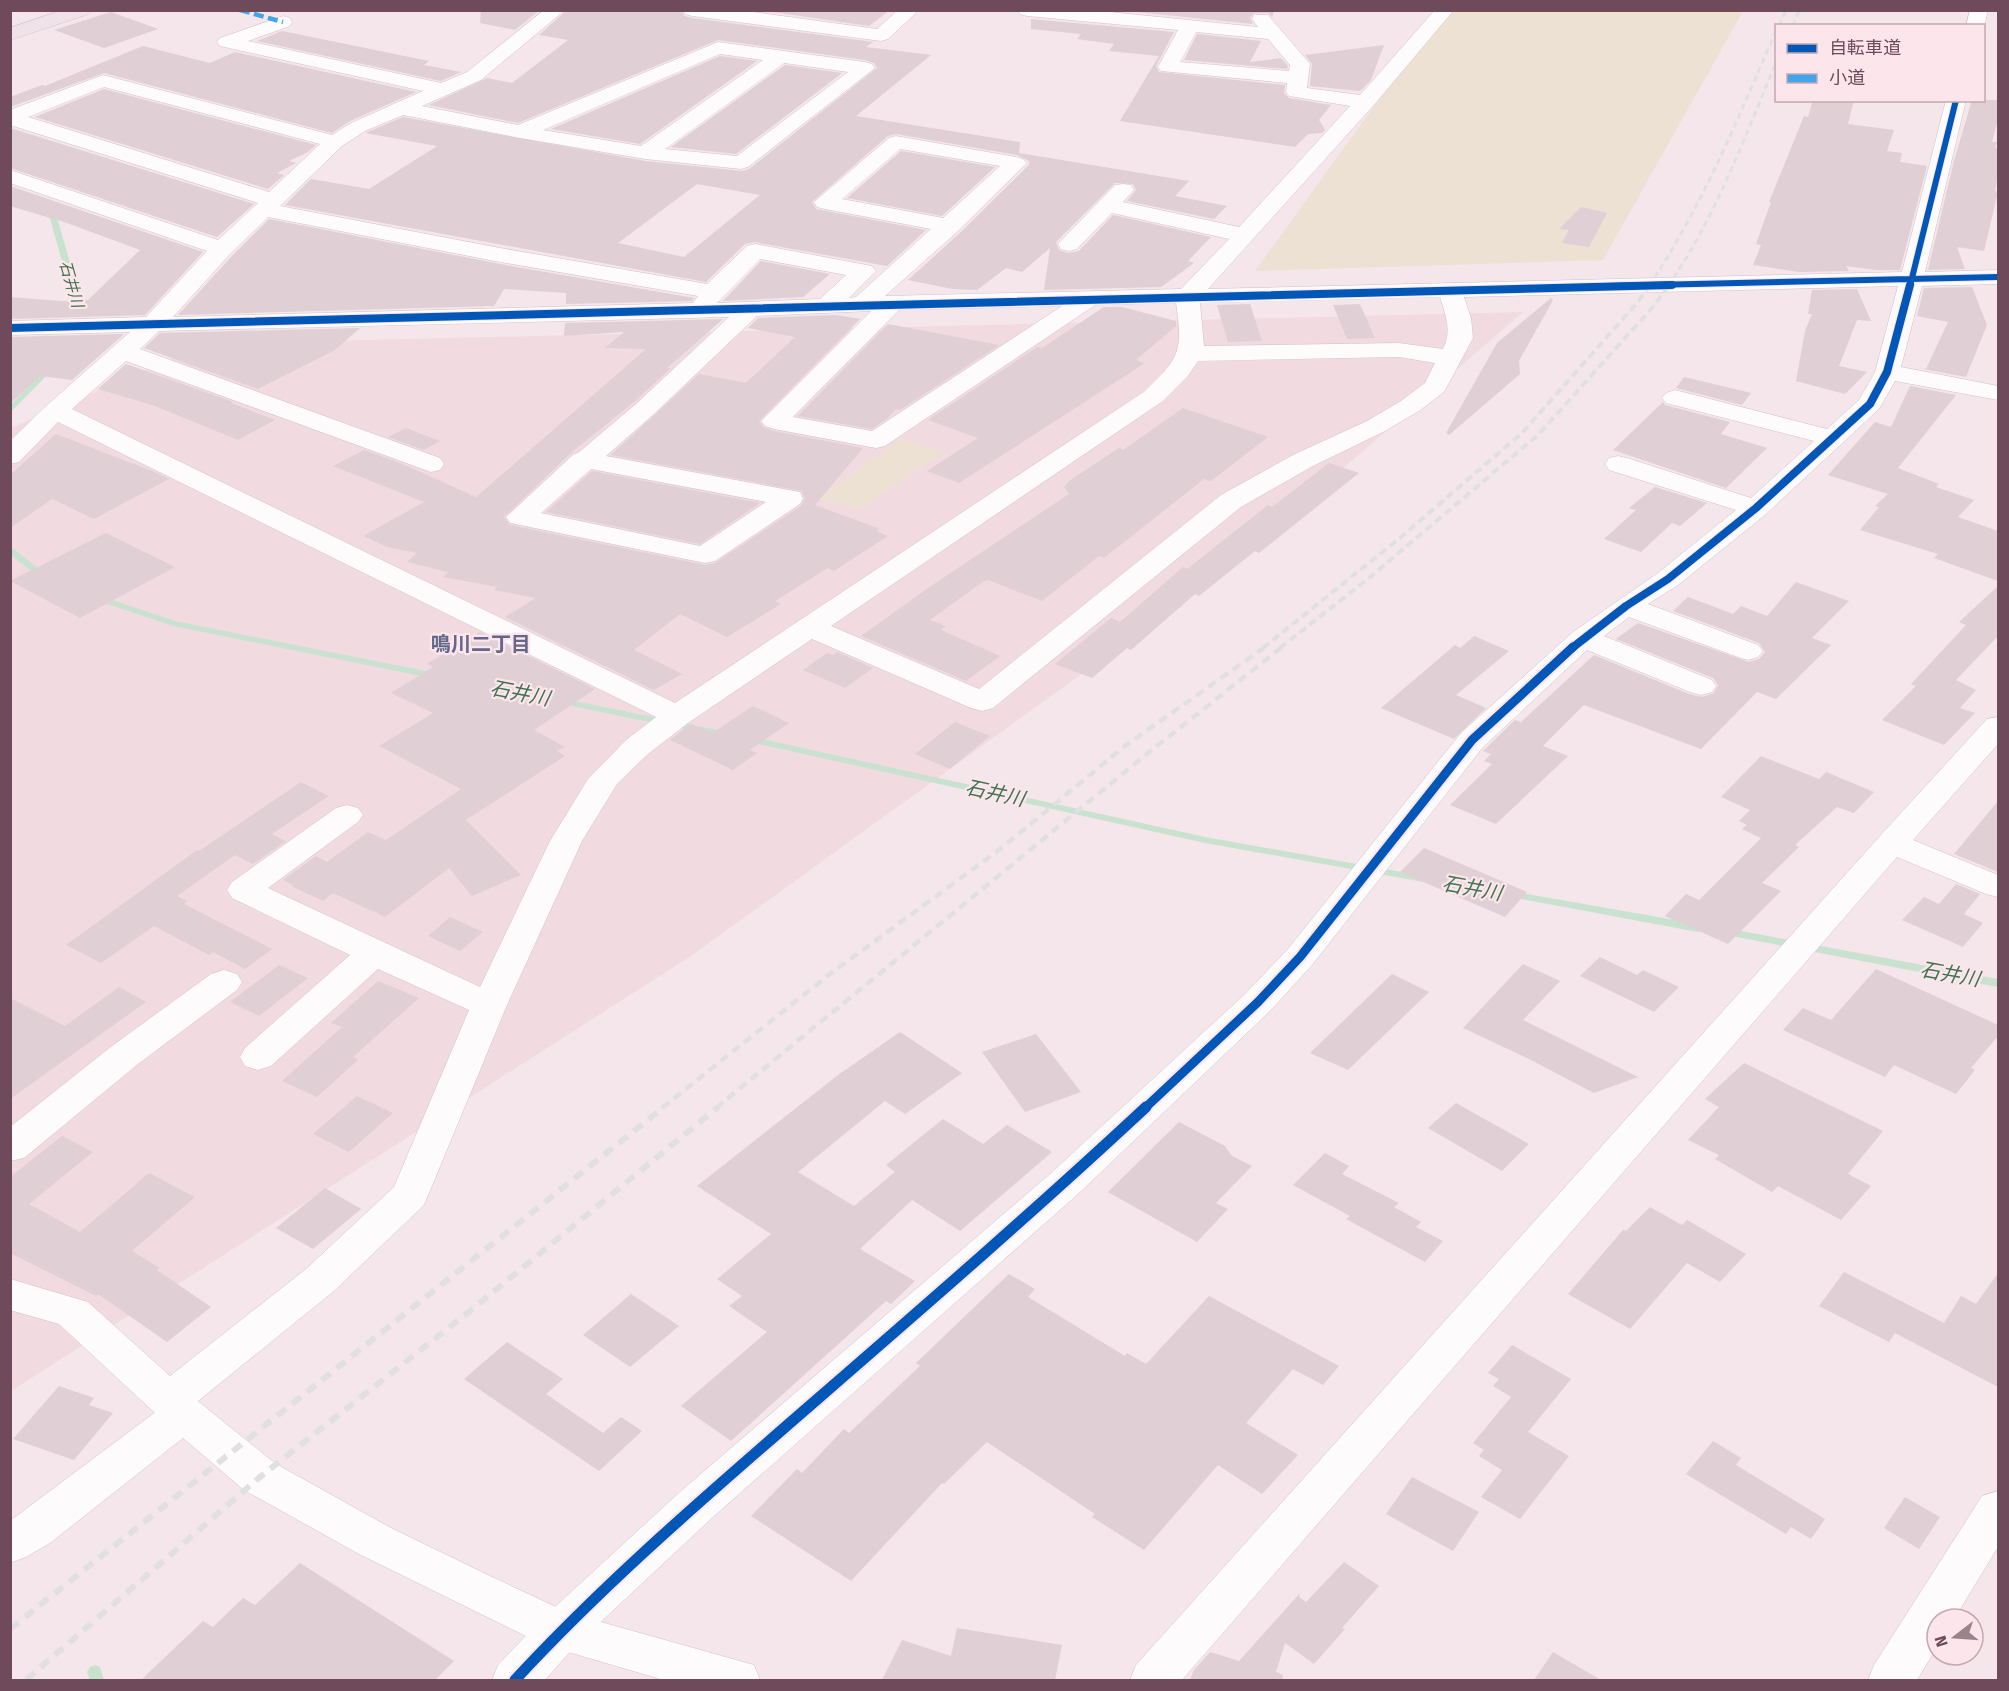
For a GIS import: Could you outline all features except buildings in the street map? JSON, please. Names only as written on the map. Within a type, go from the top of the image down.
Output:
[{"type":"highway","points":[[10,34],[82,10]]},
{"type":"street","points":[[10,456],[55,411],[152,325],[222,249],[335,142],[358,127],[474,76],[556,10]]},
{"type":"street","points":[[692,10],[881,35],[910,10]]},
{"type":"street","points":[[786,22],[801,10]]},
{"type":"street","points":[[1027,10],[1274,34]]},
{"type":"street","points":[[1254,10],[1300,64],[1296,93],[1366,102]]},
{"type":"street","points":[[10,1544],[34,1530],[177,1407],[320,1280],[410,1195],[489,1005],[566,841],[604,779],[637,747],[677,716],[1154,396],[1174,376],[1190,354],[1191,329],[1187,297],[1366,102],[1445,10]]},
{"type":"street","points":[[283,22],[227,42],[444,90]]},
{"type":"street","points":[[1189,27],[1168,67],[1297,78]]},
{"type":"street","points":[[400,108],[520,132],[645,153],[741,163],[865,68],[718,48],[520,132]]},
{"type":"street","points":[[645,153],[781,56]]},
{"type":"street","points":[[10,118],[103,81],[335,142]]},
{"type":"street","points":[[515,1680],[560,1631],[697,1504],[1064,1184],[1258,1002],[1300,957],[1472,740],[1583,638],[1668,579],[1756,508],[1870,404],[1887,372],[1956,102]]},
{"type":"street","points":[[10,118],[270,205],[751,309],[892,303],[1998,277]]},
{"type":"street","points":[[863,304],[950,226],[1016,163],[896,142],[825,202],[950,226]]},
{"type":"street","points":[[10,176],[222,249]]},
{"type":"street","points":[[1069,244],[1116,198],[1243,235]]},
{"type":"street","points":[[10,328],[152,325],[706,301],[755,251],[864,271],[826,306]]},
{"type":"street","points":[[811,628],[982,702],[1231,501],[1302,461],[1376,426],[1410,406],[1435,387],[1461,338],[1459,318],[1450,291]]},
{"type":"street","points":[[892,303],[774,420],[876,440],[1089,299]]},
{"type":"street","points":[[583,460],[790,498],[705,555],[520,517],[583,460],[645,409],[751,309]]},
{"type":"street","points":[[1190,354],[1399,350],[1451,358]]},
{"type":"street","points":[[123,351],[431,464]]},
{"type":"street","points":[[1887,372],[1998,393]]},
{"type":"street","points":[[1675,398],[1832,438]]},
{"type":"street","points":[[55,411],[677,716]]},
{"type":"street","points":[[1618,465],[1756,508]]},
{"type":"street","points":[[1626,606],[1748,651]]},
{"type":"street","points":[[1583,638],[1701,686]]},
{"type":"street","points":[[1153,1680],[1998,726]]},
{"type":"street","points":[[346,815],[244,890],[489,1005]]},
{"type":"street","points":[[1892,843],[1998,887]]},
{"type":"street","points":[[258,1057],[374,953]]},
{"type":"street","points":[[10,1148],[125,1055],[224,982]]},
{"type":"street","points":[[10,1294],[73,1313],[177,1407],[260,1477],[375,1541],[560,1631],[738,1680]]},
{"type":"street","points":[[1891,1680],[1998,1509]]},
{"type":"shaded area","points":[[1443,11],[1743,11],[1603,260],[1255,271]]},
{"type":"shaded area","points":[[1523,312],[1227,569],[691,956],[11,1391],[11,428],[205,344]]},
{"type":"shaded area","points":[[901,438],[944,452],[859,510],[817,499]]},
{"type":"waterway","name":"石井川","points":[[46,210],[52,214],[80,311]]},
{"type":"waterway","name":"石井川","points":[[10,411],[52,366]]},
{"type":"waterway","name":"石井川","points":[[10,549],[45,578]]},
{"type":"waterway","name":"石井川","points":[[98,598],[173,623],[436,676]]},
{"type":"waterway","name":"石井川","points":[[560,701],[727,735]]},
{"type":"waterway","name":"石井川","points":[[749,739],[1205,840],[1424,879]]},
{"type":"waterway","name":"石井川","points":[[1510,894],[1698,928]]},
{"type":"waterway","name":"石井川","points":[[1725,932],[1998,983]]},
{"type":"waterway","points":[[95,1672],[97,1680]]},
{"type":"railway","points":[[1780,24],[1786,10]]},
{"type":"railway","points":[[1794,24],[1799,10]]},
{"type":"railway","points":[[1649,286],[1702,194],[1775,33]]},
{"type":"railway","points":[[1668,286],[1714,206],[1775,65]]},
{"type":"railway","points":[[1263,648],[1401,537],[1522,433],[1637,303],[1650,285]]},
{"type":"railway","points":[[1280,648],[1369,578],[1538,435],[1653,307],[1669,285]]},
{"type":"railway","points":[[662,1108],[830,974],[999,850],[1125,746],[1265,647]]},
{"type":"railway","points":[[716,1108],[1143,757],[1282,647]]},
{"type":"railway","points":[[10,1629],[664,1107]]},
{"type":"railway","points":[[26,1680],[260,1477],[470,1311],[718,1107]]},
{"type":"marked path","points":[[240,10],[283,22]]},
{"type":"cycle path","points":[[515,1680],[560,1631],[697,1504],[1064,1184],[1258,1002],[1300,957],[1472,740],[1583,638],[1668,579],[1756,508],[1870,404],[1887,372],[1930,212],[1956,102]]},
{"type":"cycle path","points":[[10,328],[751,309],[893,303],[1998,277]]},
{"type":"district","name":"鳴川二丁目","points":[[481,644]]}]
